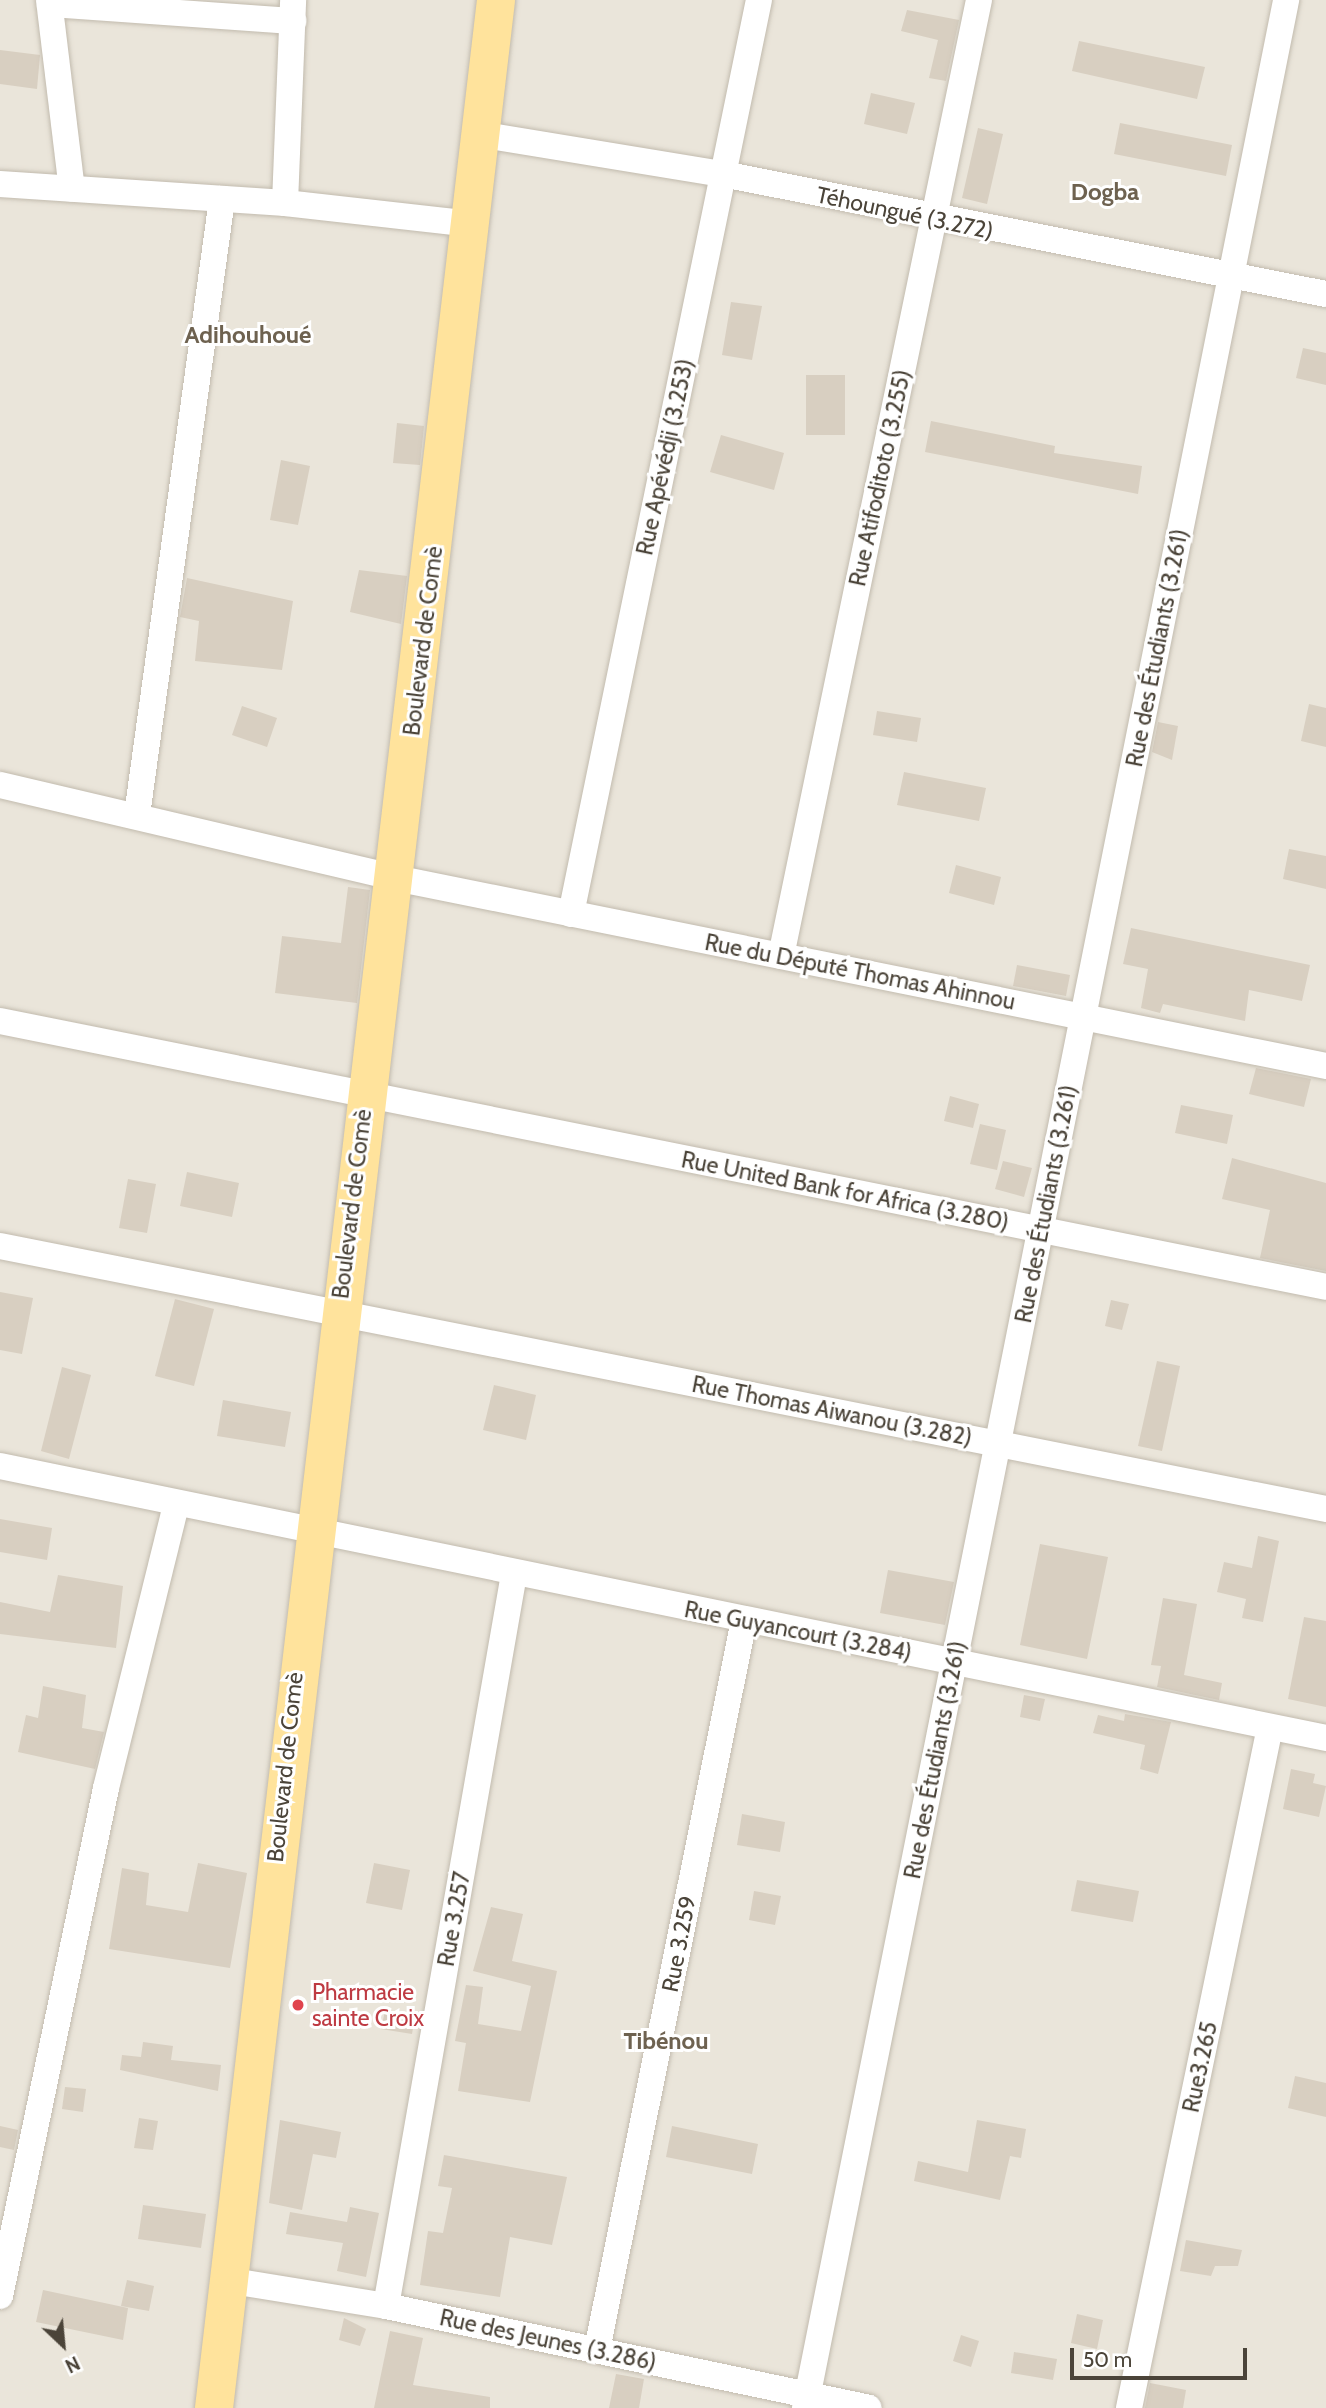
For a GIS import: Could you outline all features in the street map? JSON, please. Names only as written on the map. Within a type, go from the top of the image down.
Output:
[{"type":"main road","name":"Boulevard de Comè","points":[[214,2408],[226,2280],[312,1533],[365,1095],[395,878],[484,135],[496,0]]},
{"type":"street","name":"Rue Apévédji (3.253)","points":[[571,914],[759,0]]},
{"type":"street","name":"Rue Atifoditoto (3.255)","points":[[781,956],[979,0]]},
{"type":"street","name":"Rue des Étudiants (3.261)","points":[[806,2402],[1286,0]]},
{"type":"street","points":[[72,189],[50,2],[293,11],[285,203]]},
{"type":"street","name":"Téhoungué (3.272)","points":[[484,135],[723,174],[933,220],[1326,294]]},
{"type":"street","points":[[0,184],[285,203],[472,224]]},
{"type":"street","points":[[137,815],[222,199]]},
{"type":"street","name":"Rue du Député Thomas Ahinnou","points":[[0,785],[137,815],[395,878],[1326,1066]]},
{"type":"street","name":"Rue United Bank for Africa (3.280)","points":[[0,1021],[1326,1287]]},
{"type":"street","name":"Rue Thomas Aiwanou (3.282)","points":[[0,1246],[1326,1509]]},
{"type":"street","name":"Rue Guyancourt (3.284)","points":[[0,1466],[176,1506],[1326,1738]]},
{"type":"street","points":[[0,2295],[106,1788],[176,1506]]},
{"type":"street","name":"Rue 3.257","points":[[386,2306],[514,1574]]},
{"type":"street","name":"Rue 3.259","points":[[597,2350],[744,1620]]},
{"type":"street","name":"Rue3.265","points":[[1129,2408],[1270,1727]]},
{"type":"street","name":"Rue des Jeunes (3.286)","points":[[226,2280],[386,2306],[597,2350],[806,2402],[868,2408]]},
{"type":"shaded area","points":[[0,0],[1326,0],[1326,2408],[0,2408]]},
{"type":"building","points":[[907,10],[959,20],[946,81],[929,78],[938,40],[901,31]]},
{"type":"building","points":[[1079,41],[1205,67],[1197,99],[1072,71]]},
{"type":"building","points":[[0,50],[40,55],[37,89],[0,84]]},
{"type":"building","points":[[871,93],[915,103],[907,134],[864,124]]},
{"type":"building","points":[[1120,123],[1232,145],[1226,176],[1114,154]]},
{"type":"building","points":[[978,128],[1003,134],[987,204],[962,198]]},
{"type":"building","points":[[731,302],[762,306],[752,360],[722,355]]},
{"type":"building","points":[[1303,348],[1326,353],[1326,385],[1296,378]]},
{"type":"building","points":[[806,375],[845,375],[845,435],[806,435]]},
{"type":"building","points":[[931,421],[1055,446],[1054,453],[1142,466],[1138,494],[925,452]]},
{"type":"building","points":[[397,423],[424,426],[420,465],[393,463]]},
{"type":"building","points":[[721,435],[784,453],[774,490],[710,472]]},
{"type":"building","points":[[281,460],[310,466],[298,525],[270,520]]},
{"type":"building","points":[[359,570],[407,576],[401,624],[350,612]]},
{"type":"building","points":[[187,578],[293,601],[282,670],[195,661],[199,621],[180,617]]},
{"type":"building","points":[[1309,704],[1326,708],[1326,747],[1301,741]]},
{"type":"building","points":[[242,706],[277,718],[267,747],[232,735]]},
{"type":"building","points":[[877,711],[921,718],[917,742],[873,735]]},
{"type":"building","points":[[1158,722],[1178,726],[1172,760],[1152,752]]},
{"type":"building","points":[[904,772],[986,788],[979,821],[897,805]]},
{"type":"building","points":[[1289,849],[1326,856],[1326,889],[1283,879]]},
{"type":"building","points":[[956,865],[1001,877],[994,905],[949,893]]},
{"type":"building","points":[[348,887],[370,890],[357,1003],[275,993],[282,936],[341,943]]},
{"type":"building","points":[[1131,928],[1310,965],[1302,1001],[1249,990],[1245,1021],[1163,1004],[1160,1013],[1141,1008],[1148,969],[1123,964]]},
{"type":"building","points":[[1017,965],[1070,975],[1066,996],[1013,986]]},
{"type":"building","points":[[1256,1068],[1311,1079],[1304,1107],[1249,1094]]},
{"type":"building","points":[[950,1096],[979,1104],[973,1128],[944,1121]]},
{"type":"building","points":[[1181,1105],[1233,1115],[1227,1144],[1175,1133]]},
{"type":"building","points":[[980,1124],[1006,1130],[997,1170],[970,1164]]},
{"type":"building","points":[[1232,1158],[1326,1183],[1326,1271],[1260,1258],[1270,1210],[1222,1199]]},
{"type":"building","points":[[1003,1161],[1032,1168],[1024,1197],[995,1189]]},
{"type":"building","points":[[187,1172],[239,1183],[232,1217],[180,1206]]},
{"type":"building","points":[[128,1179],[156,1184],[147,1233],[119,1228]]},
{"type":"building","points":[[0,1292],[33,1298],[22,1354],[0,1350]]},
{"type":"building","points":[[175,1299],[214,1309],[194,1386],[155,1376]]},
{"type":"building","points":[[1111,1300],[1129,1304],[1122,1330],[1105,1326]]},
{"type":"building","points":[[1157,1361],[1180,1366],[1162,1451],[1138,1446]]},
{"type":"building","points":[[62,1367],[91,1375],[69,1459],[41,1451]]},
{"type":"building","points":[[494,1385],[536,1395],[526,1440],[483,1430]]},
{"type":"building","points":[[223,1400],[291,1412],[285,1447],[217,1436]]},
{"type":"building","points":[[0,1519],[52,1528],[47,1560],[0,1552]]},
{"type":"building","points":[[1258,1536],[1279,1541],[1263,1622],[1242,1618],[1246,1599],[1217,1592],[1224,1562],[1252,1568]]},
{"type":"building","points":[[1040,1544],[1108,1557],[1087,1659],[1020,1645]]},
{"type":"building","points":[[888,1570],[954,1582],[945,1625],[880,1613]]},
{"type":"building","points":[[58,1575],[123,1586],[116,1648],[0,1634],[0,1602],[50,1612]]},
{"type":"building","points":[[1163,1598],[1197,1604],[1184,1675],[1222,1683],[1219,1700],[1157,1687],[1161,1666],[1151,1665]]},
{"type":"building","points":[[1304,1617],[1326,1621],[1326,1707],[1288,1699]]},
{"type":"building","points":[[43,1686],[86,1695],[82,1728],[104,1732],[95,1769],[18,1752],[26,1715],[38,1718]]},
{"type":"building","points":[[1024,1695],[1045,1699],[1040,1721],[1020,1717]]},
{"type":"building","points":[[1125,1714],[1171,1722],[1158,1774],[1140,1769],[1145,1745],[1093,1733],[1098,1715],[1124,1721]]},
{"type":"building","points":[[1291,1769],[1315,1774],[1313,1783],[1326,1786],[1319,1817],[1283,1809]]},
{"type":"building","points":[[742,1814],[785,1822],[780,1852],[737,1845]]},
{"type":"building","points":[[198,1863],[247,1873],[230,1968],[109,1949],[122,1868],[149,1873],[146,1905],[188,1912]]},
{"type":"building","points":[[374,1863],[410,1870],[402,1910],[366,1903]]},
{"type":"building","points":[[1077,1880],[1139,1891],[1133,1922],[1071,1911]]},
{"type":"building","points":[[754,1891],[781,1896],[775,1925],[749,1920]]},
{"type":"building","points":[[491,1907],[523,1914],[512,1961],[557,1971],[530,2102],[458,2091],[466,2043],[455,2041],[466,1985],[483,1987],[478,2024],[521,2031],[531,1986],[473,1971]]},
{"type":"building","points":[[385,2011],[415,2016],[412,2034],[381,2029]]},
{"type":"building","points":[[143,2042],[173,2046],[171,2060],[221,2065],[218,2091],[120,2070],[122,2055],[141,2057]]},
{"type":"building","points":[[1295,2076],[1326,2083],[1326,2117],[1288,2108]]},
{"type":"building","points":[[65,2087],[86,2089],[83,2112],[62,2109]]},
{"type":"building","points":[[139,2118],[158,2121],[153,2150],[134,2148]]},
{"type":"building","points":[[280,2120],[341,2132],[336,2158],[313,2154],[302,2210],[269,2203]]},
{"type":"building","points":[[977,2120],[1026,2129],[1021,2158],[1010,2156],[1000,2200],[914,2181],[918,2161],[968,2172]]},
{"type":"building","points":[[0,2126],[18,2130],[14,2150],[0,2147]]},
{"type":"building","points":[[672,2126],[758,2144],[752,2174],[666,2157]]},
{"type":"building","points":[[444,2155],[567,2177],[552,2245],[510,2237],[500,2297],[420,2285],[428,2231],[443,2233],[452,2188],[438,2186]]},
{"type":"building","points":[[143,2205],[206,2214],[201,2248],[138,2239]]},
{"type":"building","points":[[350,2207],[379,2213],[366,2277],[337,2271],[343,2243],[286,2234],[290,2212],[347,2222]]},
{"type":"building","points":[[1186,2240],[1242,2250],[1238,2266],[1215,2266],[1211,2276],[1180,2271]]},
{"type":"building","points":[[127,2280],[154,2286],[149,2311],[121,2306]]},
{"type":"building","points":[[43,2290],[128,2308],[123,2340],[36,2322]]},
{"type":"building","points":[[1077,2314],[1103,2320],[1097,2349],[1071,2343]]},
{"type":"building","points":[[344,2318],[366,2329],[360,2346],[339,2340]]},
{"type":"building","points":[[390,2331],[423,2338],[413,2385],[490,2397],[490,2408],[374,2408]]},
{"type":"building","points":[[961,2335],[979,2341],[971,2367],[953,2361]]},
{"type":"building","points":[[1014,2352],[1057,2359],[1053,2380],[1011,2373]]},
{"type":"building","points":[[616,2374],[644,2379],[639,2408],[609,2408]]},
{"type":"building","points":[[1150,2383],[1186,2390],[1183,2408],[1145,2408]]},
{"type":"place","name":"Pharmacie sainte Croix","points":[[298,2005]]},
{"type":"district","name":"Dogba","points":[[1105,192]]},
{"type":"district","name":"Adihouhoué","points":[[248,335]]},
{"type":"district","name":"Tibénou","points":[[666,2041]]}]
